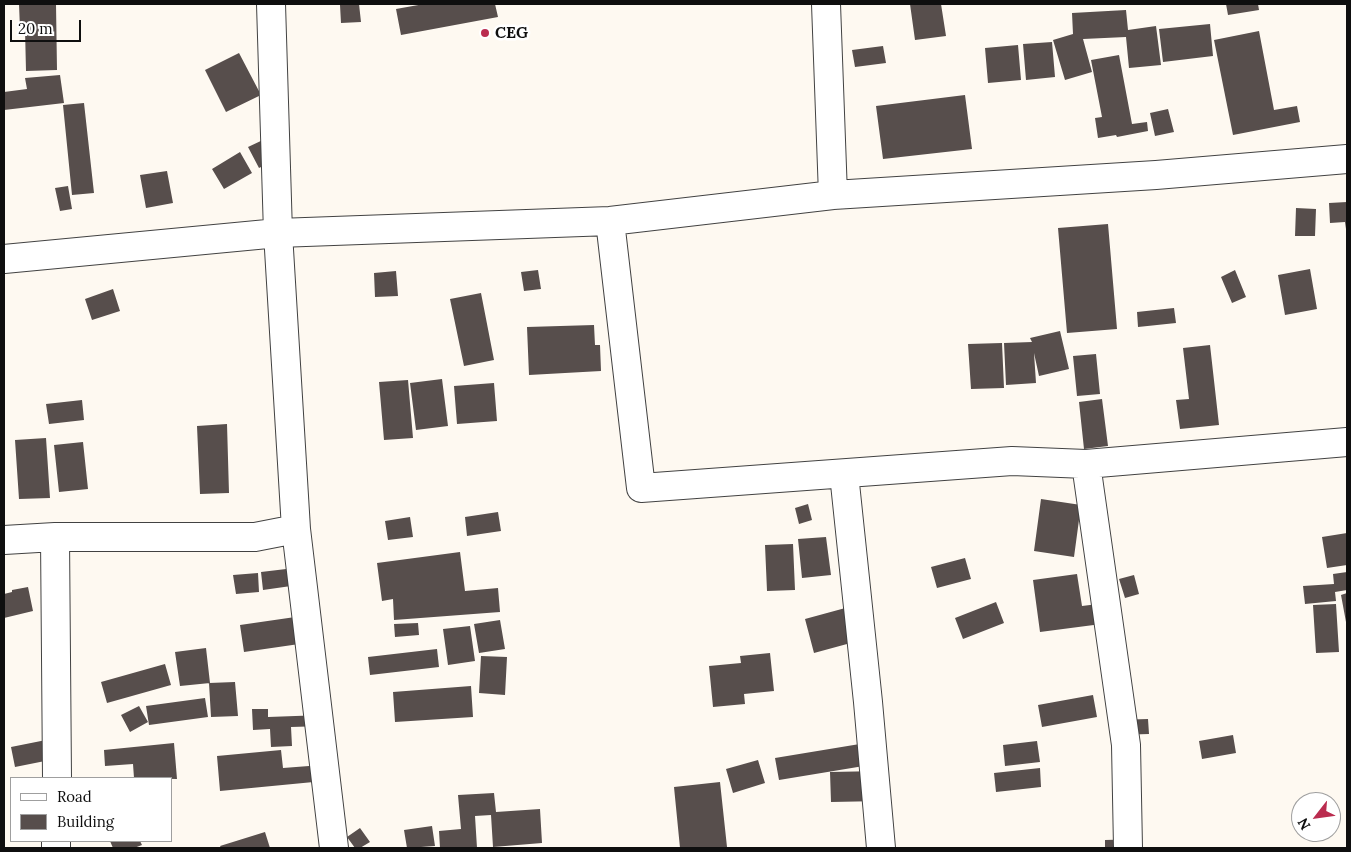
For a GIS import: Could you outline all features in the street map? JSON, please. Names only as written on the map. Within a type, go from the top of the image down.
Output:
[{"type":"street","points":[[271,4],[278,233],[296,528],[334,848]]},
{"type":"street","points":[[826,4],[833,195]]},
{"type":"street","points":[[4,259],[278,233],[610,221],[833,195],[1156,175],[1347,160]]},
{"type":"street","points":[[610,221],[641,488],[1012,462],[1086,464],[1347,442]]},
{"type":"street","points":[[1086,464],[1126,745],[1128,848]]},
{"type":"street","points":[[844,474],[881,848]]},
{"type":"street","points":[[4,540],[55,537],[255,537],[296,528]]},
{"type":"street","points":[[55,537],[57,777]]},
{"type":"building","points":[[19,4],[56,4],[57,70],[26,71],[25,29],[20,29]]},
{"type":"building","points":[[359,4],[361,22],[341,23],[340,5]]},
{"type":"building","points":[[424,4],[495,4],[498,17],[401,35],[396,9]]},
{"type":"building","points":[[910,4],[941,4],[946,36],[915,40]]},
{"type":"building","points":[[1226,4],[1258,4],[1259,10],[1228,15]]},
{"type":"building","points":[[1126,10],[1128,30],[1156,26],[1161,65],[1129,68],[1126,37],[1083,39],[1092,72],[1065,80],[1053,40],[1073,34],[1072,13]]},
{"type":"building","points":[[1210,24],[1213,56],[1163,62],[1159,29]]},
{"type":"building","points":[[1259,31],[1274,110],[1297,106],[1300,122],[1233,135],[1214,40]]},
{"type":"building","points":[[1052,42],[1055,77],[1026,80],[1023,44]]},
{"type":"building","points":[[1018,45],[1021,80],[988,83],[985,48]]},
{"type":"building","points":[[883,46],[886,63],[855,67],[852,50]]},
{"type":"building","points":[[239,53],[261,95],[226,112],[205,70]]},
{"type":"building","points":[[1119,55],[1132,124],[1147,122],[1148,131],[1117,137],[1116,135],[1098,138],[1095,118],[1102,117],[1091,60]]},
{"type":"building","points":[[60,75],[64,103],[4,110],[4,92],[27,89],[25,78]]},
{"type":"building","points":[[965,95],[972,149],[883,159],[876,106]]},
{"type":"building","points":[[84,103],[94,193],[72,195],[63,105]]},
{"type":"building","points":[[1168,109],[1174,132],[1155,136],[1150,113]]},
{"type":"building","points":[[265,139],[276,160],[259,168],[248,147]]},
{"type":"building","points":[[240,152],[252,173],[224,189],[212,169]]},
{"type":"building","points":[[167,171],[173,203],[146,208],[140,175]]},
{"type":"building","points":[[68,186],[72,209],[60,211],[55,188]]},
{"type":"building","points":[[1347,202],[1347,229],[1345,222],[1330,223],[1329,203]]},
{"type":"building","points":[[1296,208],[1316,209],[1315,236],[1295,236]]},
{"type":"building","points":[[1108,224],[1117,329],[1067,333],[1058,228]]},
{"type":"building","points":[[1310,269],[1317,309],[1285,315],[1278,275]]},
{"type":"building","points":[[538,270],[541,289],[524,291],[521,272]]},
{"type":"building","points":[[1235,270],[1246,297],[1232,303],[1221,277]]},
{"type":"building","points":[[396,271],[398,296],[375,297],[374,273]]},
{"type":"building","points":[[113,289],[120,311],[92,320],[85,299]]},
{"type":"building","points":[[481,293],[494,360],[464,366],[450,299]]},
{"type":"building","points":[[1174,308],[1176,323],[1138,327],[1137,312]]},
{"type":"building","points":[[594,325],[595,345],[600,345],[601,371],[529,375],[527,327]]},
{"type":"building","points":[[1060,331],[1069,369],[1039,376],[1034,353],[1036,383],[1006,385],[1004,343],[1032,342],[1030,338]]},
{"type":"building","points":[[1002,343],[1004,388],[971,389],[968,344]]},
{"type":"building","points":[[1210,345],[1219,425],[1180,429],[1176,400],[1189,399],[1183,348]]},
{"type":"building","points":[[1096,354],[1100,394],[1077,396],[1073,356]]},
{"type":"building","points":[[442,379],[448,426],[416,430],[410,383]]},
{"type":"building","points":[[408,380],[413,438],[384,440],[379,382]]},
{"type":"building","points":[[494,383],[497,421],[457,424],[454,386]]},
{"type":"building","points":[[1102,399],[1108,446],[1084,449],[1079,402]]},
{"type":"building","points":[[82,400],[84,420],[49,424],[46,404]]},
{"type":"building","points":[[227,424],[229,493],[200,494],[197,426]]},
{"type":"building","points":[[46,438],[50,498],[19,499],[15,440]]},
{"type":"building","points":[[83,442],[88,489],[59,492],[54,445]]},
{"type":"building","points":[[1041,499],[1081,505],[1074,557],[1034,551]]},
{"type":"building","points":[[808,504],[812,520],[799,524],[795,508]]},
{"type":"building","points":[[498,512],[501,531],[467,536],[465,517]]},
{"type":"building","points":[[410,517],[413,537],[388,540],[385,521]]},
{"type":"building","points":[[1347,533],[1347,565],[1327,568],[1322,537]]},
{"type":"building","points":[[826,537],[831,575],[802,578],[798,539]]},
{"type":"building","points":[[793,544],[795,590],[767,591],[765,545]]},
{"type":"building","points":[[460,552],[465,591],[498,588],[500,612],[394,620],[393,599],[382,601],[377,563]]},
{"type":"building","points":[[965,558],[971,579],[937,588],[931,567]]},
{"type":"building","points":[[303,567],[305,584],[263,590],[261,572]]},
{"type":"building","points":[[1347,572],[1347,590],[1335,592],[1336,601],[1305,604],[1303,586],[1334,584],[1333,574]]},
{"type":"building","points":[[258,573],[259,592],[236,594],[233,575]]},
{"type":"building","points":[[1077,574],[1082,606],[1106,603],[1109,623],[1040,632],[1033,580]]},
{"type":"building","points":[[1134,575],[1139,594],[1125,598],[1119,579]]},
{"type":"building","points":[[28,587],[33,611],[4,618],[4,594],[12,592],[12,590]]},
{"type":"building","points":[[1347,593],[1347,622],[1346,622],[1341,595]]},
{"type":"building","points":[[996,602],[1004,623],[963,639],[955,618]]},
{"type":"building","points":[[1336,604],[1339,652],[1316,653],[1313,605]]},
{"type":"building","points":[[849,607],[858,641],[814,653],[805,619]]},
{"type":"building","points":[[309,615],[313,642],[244,652],[240,625]]},
{"type":"building","points":[[500,620],[505,649],[479,653],[474,624]]},
{"type":"building","points":[[418,623],[419,635],[395,637],[394,624]]},
{"type":"building","points":[[470,626],[475,661],[448,665],[443,629]]},
{"type":"building","points":[[206,648],[210,683],[180,686],[175,652]]},
{"type":"building","points":[[437,649],[439,667],[370,675],[368,657]]},
{"type":"building","points":[[770,653],[774,691],[744,694],[745,704],[713,707],[709,666],[741,663],[740,656]]},
{"type":"building","points":[[481,656],[507,657],[505,695],[479,693]]},
{"type":"building","points":[[165,664],[171,685],[107,703],[101,682]]},
{"type":"building","points":[[235,682],[238,716],[211,717],[209,683]]},
{"type":"building","points":[[471,686],[473,717],[395,722],[393,692]]},
{"type":"building","points":[[1093,695],[1097,717],[1042,727],[1038,705]]},
{"type":"building","points":[[205,698],[208,717],[149,725],[146,706]]},
{"type":"building","points":[[139,706],[148,722],[130,732],[121,715]]},
{"type":"building","points":[[252,709],[268,709],[268,717],[323,715],[324,726],[291,727],[292,746],[271,747],[270,729],[253,730]]},
{"type":"building","points":[[1148,719],[1149,734],[1116,735],[1115,720]]},
{"type":"building","points":[[1233,735],[1236,753],[1202,759],[1199,741]]},
{"type":"building","points":[[61,737],[65,757],[15,767],[11,747]]},
{"type":"building","points":[[884,740],[888,762],[779,780],[775,758]]},
{"type":"building","points":[[1037,741],[1040,762],[1005,766],[1003,745]]},
{"type":"building","points":[[174,743],[177,779],[172,779],[172,777],[134,777],[133,764],[105,766],[104,750]]},
{"type":"building","points":[[281,750],[283,768],[322,765],[324,781],[220,791],[217,756]]},
{"type":"building","points":[[758,760],[765,783],[733,793],[726,769]]},
{"type":"building","points":[[1040,768],[1041,787],[996,792],[994,773]]},
{"type":"building","points":[[881,771],[882,801],[831,802],[830,772]]},
{"type":"building","points":[[720,782],[727,847],[680,848],[674,787]]},
{"type":"building","points":[[494,793],[496,812],[540,809],[542,843],[493,847],[491,815],[475,816],[477,848],[440,848],[439,831],[461,829],[458,795]]},
{"type":"building","points":[[432,826],[435,846],[407,848],[404,830]]},
{"type":"building","points":[[360,828],[370,842],[360,848],[355,848],[347,837]]},
{"type":"building","points":[[265,832],[270,848],[221,848],[220,846]]},
{"type":"building","points":[[1141,839],[1141,848],[1105,848],[1105,840]]},
{"type":"building","points":[[110,842],[140,842],[142,845],[134,848],[113,848]]},
{"type":"place","name":"CEG","points":[[485,33]]}]
